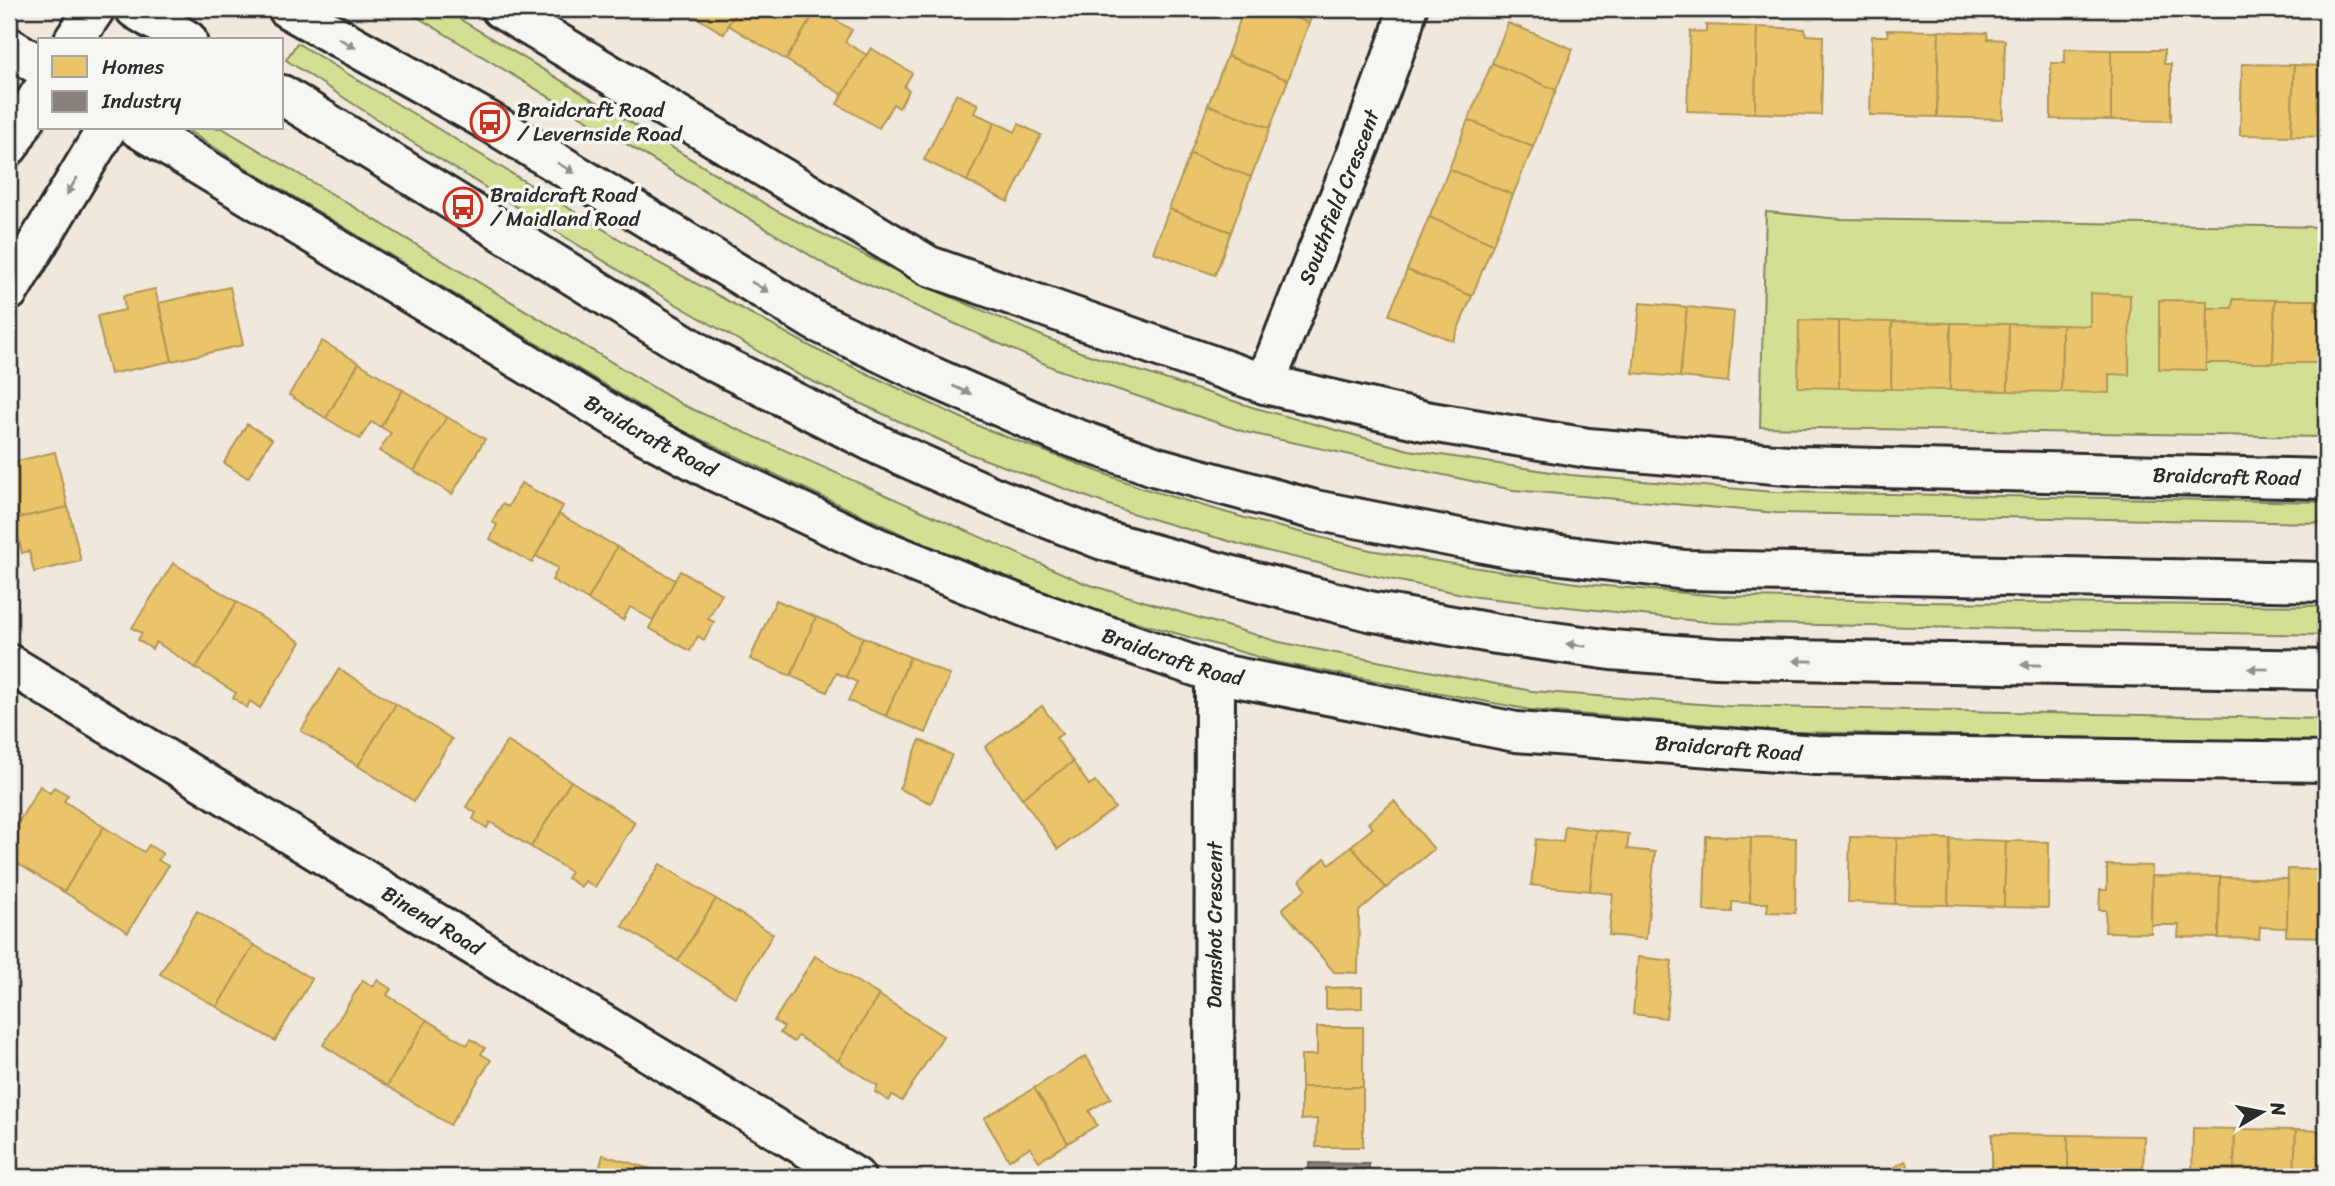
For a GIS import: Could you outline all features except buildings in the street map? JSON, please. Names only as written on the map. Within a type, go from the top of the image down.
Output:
[{"type":"street","points":[[75,38],[95,9]]},
{"type":"street","points":[[135,9],[174,30]]},
{"type":"street","points":[[288,9],[490,122],[815,321],[1060,433],[1157,467],[1315,510],[1520,550],[1685,570],[2326,582]]},
{"type":"street","name":"Braidcraft Road","points":[[501,9],[929,266],[1265,384],[1425,421],[1601,449],[1799,466],[2326,479]]},
{"type":"street","name":"Southfield Crescent","points":[[1265,384],[1364,135],[1407,9]]},
{"type":"street","points":[[9,47],[38,65]]},
{"type":"street","points":[[284,96],[705,357],[883,447],[994,497],[1103,540],[1369,611],[1497,634],[1611,650],[1717,658],[2326,670]]},
{"type":"street","points":[[9,146],[38,97]]},
{"type":"street","points":[[9,291],[106,130]]},
{"type":"street","name":"Braidcraft Road","points":[[141,130],[631,427],[714,471],[878,548],[1033,610],[1215,673],[1516,732],[1816,755],[2326,762]]},
{"type":"street","name":"Binend Road","points":[[9,664],[855,1177]]},
{"type":"street","name":"Damshot Crescent","points":[[1214,1177],[1215,673]]},
{"type":"green space","points":[[404,9],[443,9],[777,211],[932,289],[1080,352],[1252,407],[1409,450],[1570,475],[1775,492],[2326,502],[2326,523],[1777,513],[1513,490],[1245,432],[1056,369],[831,268]]},
{"type":"green space","points":[[297,43],[657,262],[817,350],[983,428],[1142,488],[1370,550],[1583,584],[1719,596],[1918,602],[2326,606],[2326,635],[1716,623],[1477,597],[1246,546],[1131,513],[970,454],[801,376],[641,284],[412,142],[286,60]]},
{"type":"green space","points":[[187,130],[225,130],[683,405],[1084,583],[1279,642],[1532,691],[1726,706],[2326,719],[2326,742],[1793,732],[1531,710],[1276,662],[1081,606],[910,538],[671,425]]},
{"type":"green space","points":[[1766,212],[1841,219],[2326,227],[2326,437],[1760,427]]},
{"type":"place","name":"Braidcraft Road / Levernside Road","points":[[490,122]]},
{"type":"place","name":"Braidcraft Road / Maidland Road","points":[[463,207]]}]
